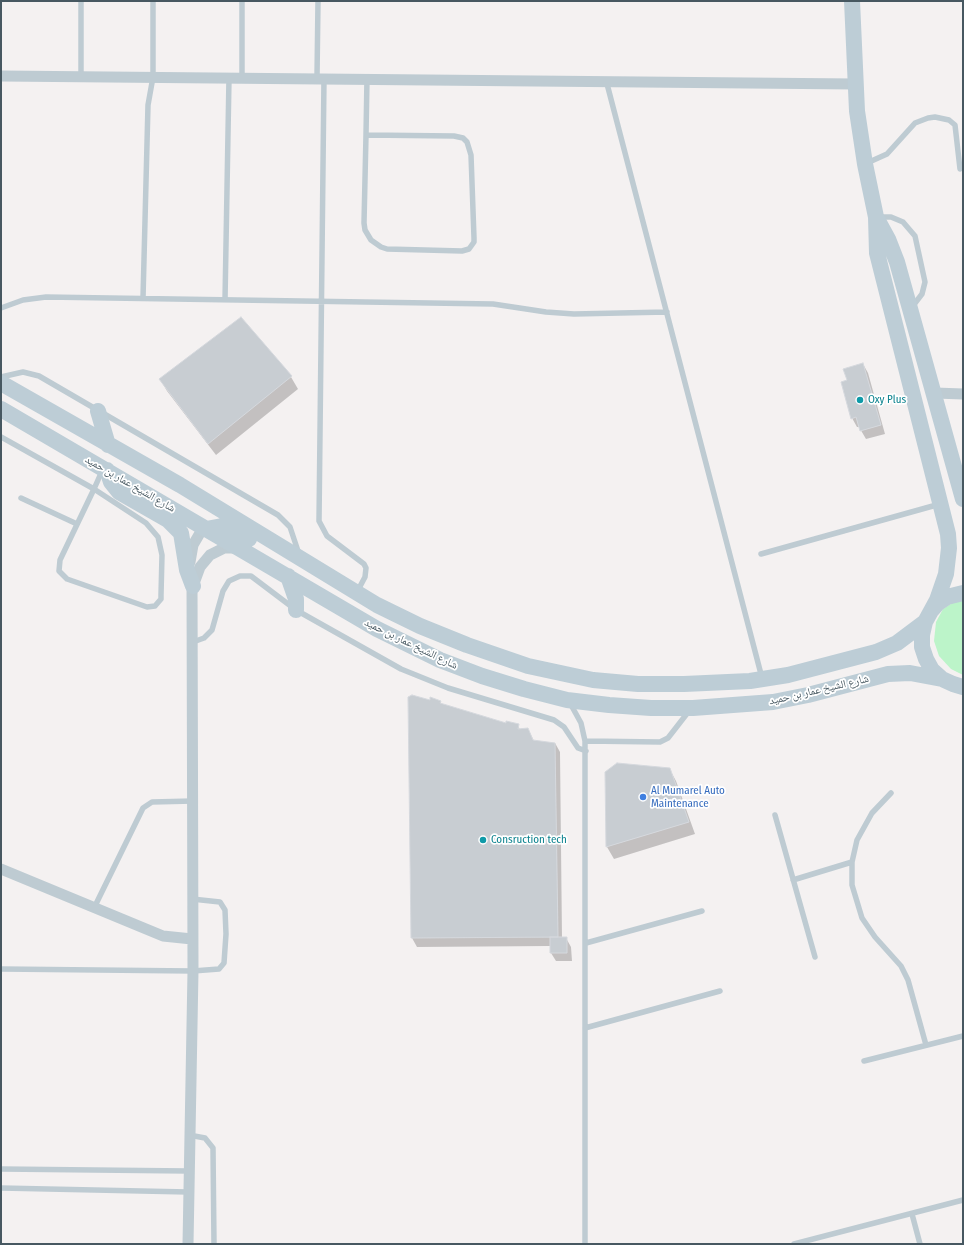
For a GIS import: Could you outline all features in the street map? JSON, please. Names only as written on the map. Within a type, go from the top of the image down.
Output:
[{"type":"street","points":[[852,1],[855,84],[865,164],[876,217],[876,242],[880,265],[948,534],[948,561],[942,587],[928,617],[922,635],[922,647],[932,670],[955,685]]},
{"type":"street","points":[[1,76],[321,77],[855,84]]},
{"type":"street","points":[[876,217],[895,256],[935,393],[963,499]]},
{"type":"street","name":"شارع الشيخ عمار بن حميد","points":[[1,383],[180,485],[356,593],[398,616],[507,660],[549,671],[593,680],[661,684],[725,683],[762,680],[876,652],[897,643],[928,617],[947,597],[963,592]]},
{"type":"street","points":[[935,393],[963,394]]},
{"type":"street","name":"شارع الشيخ عمار بن حميد","points":[[1,409],[377,629],[440,660],[503,683],[567,700],[630,707],[693,708],[737,706],[778,700],[888,674],[915,674],[955,685]]},
{"type":"street","points":[[98,411],[108,444]]},
{"type":"street","points":[[105,469],[111,482],[119,492],[168,520],[181,533],[188,570],[193,586]]},
{"type":"street","points":[[188,1244],[188,1171],[193,971],[193,586],[191,552],[196,539],[206,529],[217,526],[227,527],[315,577],[336,580]]},
{"type":"street","points":[[193,586],[200,567],[210,555],[224,548],[240,548]]},
{"type":"street","points":[[288,576],[296,599],[296,610]]},
{"type":"street","points":[[1,869],[163,936],[192,939]]},
{"type":"lane","points":[[81,1],[81,76]]},
{"type":"lane","points":[[143,298],[148,105],[153,77],[153,1]]},
{"type":"lane","points":[[242,1],[242,77]]},
{"type":"lane","points":[[318,1],[321,77],[322,301],[319,521],[327,536],[364,564],[366,573],[365,577],[356,593]]},
{"type":"lane","points":[[225,300],[229,77]]},
{"type":"lane","points":[[366,135],[454,136],[463,138],[467,142],[472,155],[474,238],[474,242],[469,249],[462,251],[387,249],[371,240],[367,235],[364,224],[367,78]]},
{"type":"lane","points":[[606,80],[762,680]]},
{"type":"lane","points":[[865,164],[887,154],[915,124],[922,120],[935,117],[949,120],[955,125],[960,169]]},
{"type":"lane","points":[[876,217],[897,219],[908,226],[915,236],[924,282],[920,299],[910,308]]},
{"type":"lane","points":[[1,308],[12,303],[35,297],[493,304],[546,312],[574,314],[667,312]]},
{"type":"lane","points":[[1,377],[23,372],[33,374],[282,518],[293,532],[300,558]]},
{"type":"lane","points":[[1,437],[94,488],[146,523],[158,537],[162,555],[162,595],[159,603],[155,606],[147,607],[67,579],[60,575],[58,564],[94,488],[105,469]]},
{"type":"lane","points":[[21,498],[77,524]]},
{"type":"lane","points":[[761,554],[941,504]]},
{"type":"lane","points":[[193,642],[204,638],[212,630],[225,586],[229,581],[240,576],[251,576],[275,596],[296,610],[378,657],[424,679],[467,694],[554,720],[564,727],[578,748],[586,751]]},
{"type":"lane","points":[[567,700],[578,715],[586,751],[585,1244]]},
{"type":"lane","points":[[585,741],[660,742],[668,738],[681,720],[693,708]]},
{"type":"lane","points":[[892,792],[878,805],[857,840],[852,862],[852,885],[858,907],[868,928],[897,960],[905,973],[926,1046]]},
{"type":"lane","points":[[94,908],[142,808],[152,802],[193,801]]},
{"type":"lane","points":[[775,815],[815,957]]},
{"type":"lane","points":[[793,880],[852,862]]},
{"type":"lane","points":[[1,969],[193,971],[219,969],[224,963],[226,934],[224,910],[220,902],[192,899]]},
{"type":"lane","points":[[586,944],[702,911]]},
{"type":"lane","points":[[586,1028],[720,991]]},
{"type":"lane","points":[[864,1061],[963,1036]]},
{"type":"lane","points":[[189,1135],[205,1138],[213,1148],[214,1244]]},
{"type":"lane","points":[[1,1169],[188,1171]]},
{"type":"lane","points":[[1,1188],[188,1192]]},
{"type":"lane","points":[[794,1244],[963,1200]]},
{"type":"lane","points":[[912,1214],[920,1244]]},
{"type":"green space","points":[[963,596],[963,675],[951,669],[939,656],[934,641],[936,622],[943,609]]},
{"type":"building","points":[[241,317],[292,376],[208,444],[159,379]]},
{"type":"building","name":"Oxy Plus","points":[[863,363],[881,425],[860,431],[856,417],[851,419],[841,382],[847,380],[843,369]]},
{"type":"building","name":"Consruction tech","points":[[412,695],[430,700],[430,697],[441,701],[440,703],[506,723],[506,721],[519,724],[518,729],[528,728],[533,740],[555,743],[558,937],[411,938],[408,697]]},
{"type":"building","name":"Al Mumarel Auto Maintenance","points":[[617,763],[670,768],[689,822],[606,847],[605,772]]},
{"type":"building","points":[[550,937],[567,937],[567,953],[550,953]]},
{"type":"place","name":"Oxy Plus","points":[[860,400]]},
{"type":"place","name":"Al Mumarel Auto Maintenance","points":[[643,797]]},
{"type":"place","name":"Consruction tech","points":[[483,840]]}]
